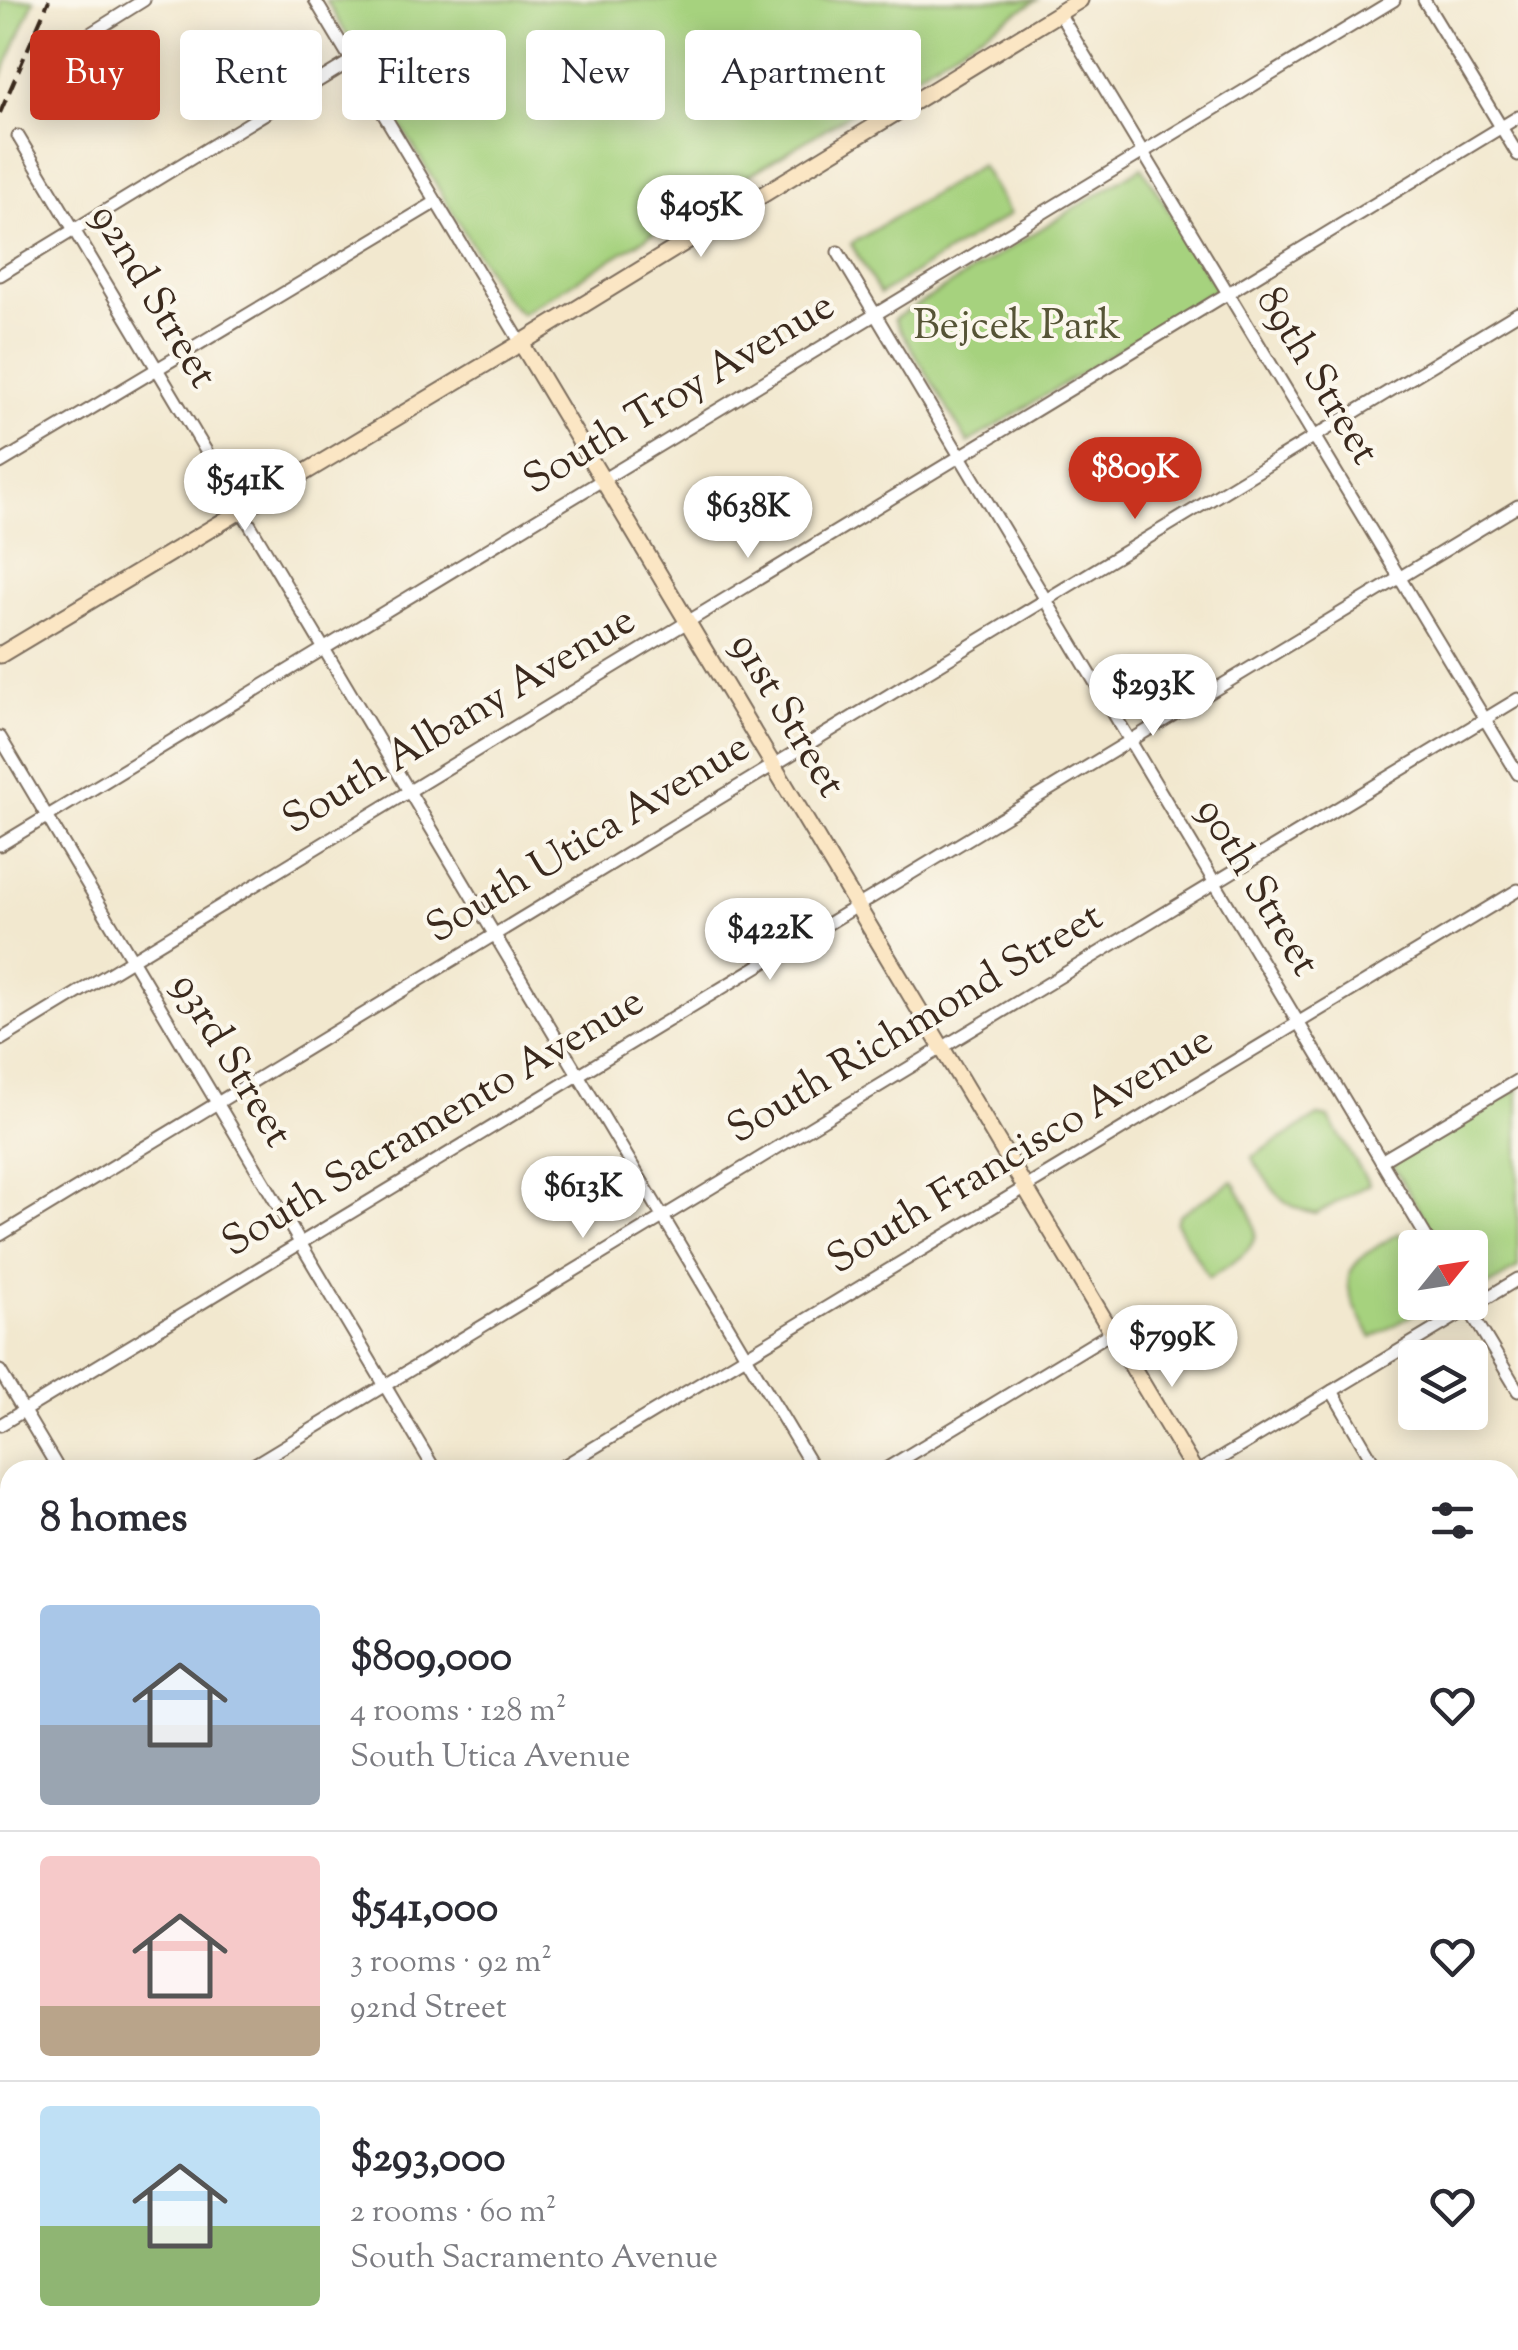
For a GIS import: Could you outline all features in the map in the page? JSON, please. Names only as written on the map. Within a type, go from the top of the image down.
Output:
[{"type":"street","points":[[96,30],[144,0]]},
{"type":"street","name":"91st Street","points":[[315,0],[342,45]]},
{"type":"street","points":[[0,655],[521,344],[1080,0]]},
{"type":"street","name":"South Troy Avenue","points":[[0,845],[1394,0]]},
{"type":"street","points":[[1424,0],[1518,155]]},
{"type":"street","name":"89th Street","points":[[1058,13],[1518,774]]},
{"type":"street","points":[[0,275],[342,68]]},
{"type":"street","name":"South Albany Avenue","points":[[0,1040],[1518,117]]},
{"type":"street","name":"91st Street","points":[[387,120],[1192,1460]]},
{"type":"street","name":"92nd Street","points":[[18,136],[808,1460]]},
{"type":"street","points":[[0,464],[436,202]]},
{"type":"street","name":"90th Street","points":[[838,252],[1422,1230]]},
{"type":"street","name":"South Utica Avenue","points":[[0,1234],[1518,313]]},
{"type":"street","name":"South Sacramento Avenue","points":[[0,1425],[1518,506]]},
{"type":"street","name":"South Richmond Street","points":[[261,1460],[1518,699]]},
{"type":"street","name":"93rd Street","points":[[0,737],[429,1460]]},
{"type":"street","name":"South Francisco Avenue","points":[[574,1460],[1518,890]]},
{"type":"street","points":[[1382,1162],[1518,1080]]},
{"type":"street","points":[[1488,1295],[1518,1279]]},
{"type":"street","points":[[1215,1460],[1445,1320]]},
{"type":"street","points":[[1475,1320],[1518,1391]]},
{"type":"street","points":[[901,1460],[1112,1332]]},
{"type":"street","points":[[0,1371],[53,1460]]},
{"type":"street","points":[[1332,1391],[1372,1460]]},
{"type":"green space","points":[[0,0],[34,0],[0,80]]},
{"type":"green space","points":[[326,0],[1037,0],[921,71],[921,30],[685,30],[685,120],[840,120],[521,314],[500,292],[398,120],[506,120],[506,30],[344,30]]},
{"type":"green space","points":[[981,165],[1010,214],[880,294],[851,244]]},
{"type":"green space","name":"Bejcek Park","points":[[1142,167],[1217,289],[968,443],[894,319]]},
{"type":"green space","points":[[1518,1089],[1518,1268],[1488,1286],[1488,1230],[1432,1230],[1392,1165]]},
{"type":"green space","points":[[1318,1116],[1329,1118],[1369,1184],[1316,1214],[1284,1201],[1252,1157]]},
{"type":"green space","points":[[1233,1181],[1251,1215],[1254,1238],[1241,1256],[1209,1278],[1176,1223],[1179,1215]]},
{"type":"green space","points":[[1398,1234],[1398,1320],[1403,1320],[1372,1338],[1352,1301],[1349,1276],[1354,1266]]},
{"type":"railway","points":[[0,113],[49,0]]}]
